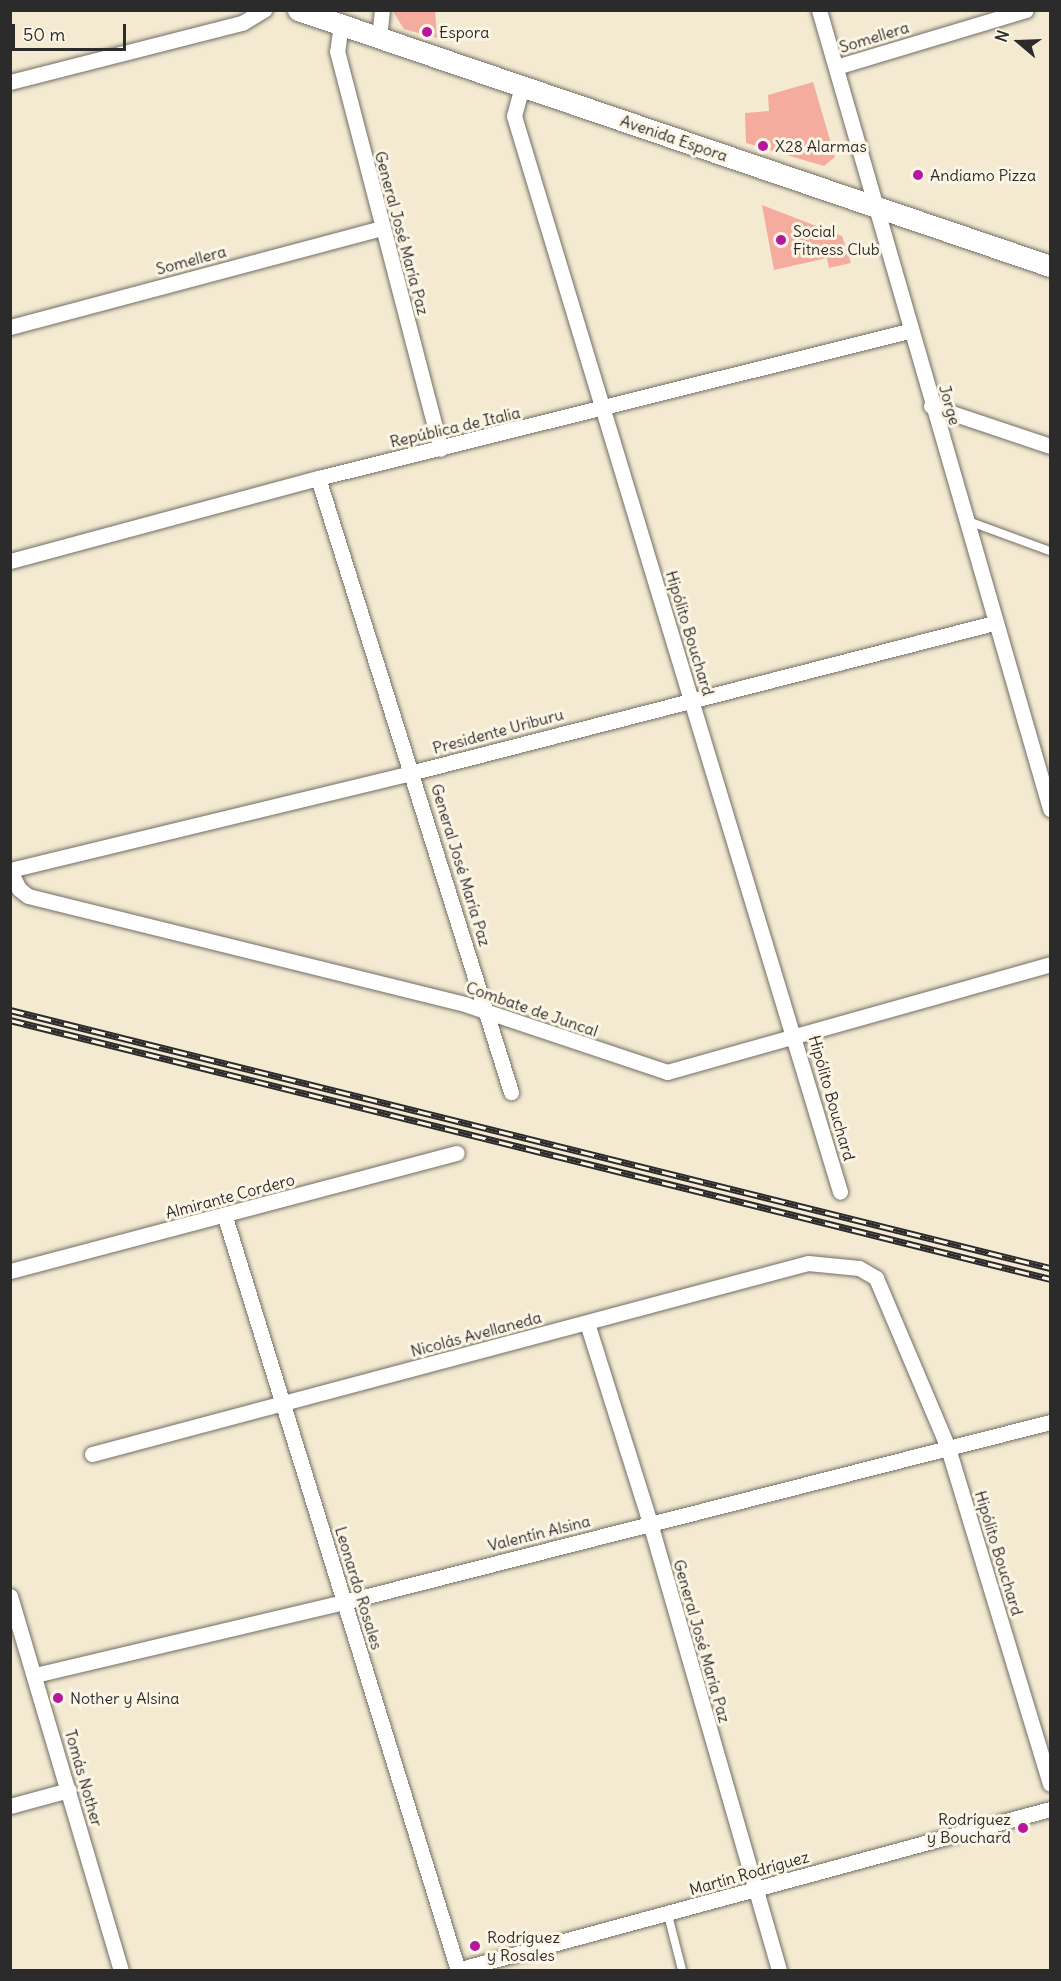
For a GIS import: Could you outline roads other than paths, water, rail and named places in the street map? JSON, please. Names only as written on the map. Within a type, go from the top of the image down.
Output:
[{"type":"main road","name":"Avenida Espora","points":[[298,10],[1050,266]]},
{"type":"street","points":[[10,82],[242,23],[264,10]]},
{"type":"street","points":[[379,38],[382,10]]},
{"type":"street","name":"Jorge","points":[[819,10],[909,332],[1050,809]]},
{"type":"street","name":"Somellera","points":[[836,67],[1026,10]]},
{"type":"street","name":"General José María Paz","points":[[341,24],[337,51],[381,228],[441,449]]},
{"type":"street","name":"Hipólito Bouchard","points":[[522,86],[514,116],[602,410],[795,1035],[840,1192]]},
{"type":"street","name":"Somellera","points":[[10,327],[381,228]]},
{"type":"street","name":"República de Italia","points":[[10,561],[318,478],[602,410],[909,332]]},
{"type":"street","points":[[931,406],[1050,446]]},
{"type":"street","name":"General José María Paz","points":[[318,478],[414,772],[511,1092]]},
{"type":"street","name":"Presidente Uriburu","points":[[10,870],[414,772],[994,623]]},
{"type":"street","name":"Combate de Juncal","points":[[10,870],[19,890],[28,896],[487,1012],[667,1072],[1050,964]]},
{"type":"street","name":"Almirante Cordero","points":[[10,1271],[225,1217],[457,1153]]},
{"type":"street","name":"Leonardo Rosales","points":[[225,1217],[457,1970]]},
{"type":"street","name":"Nicolás Avellaneda","points":[[92,1454],[808,1263],[824,1262],[870,1273]]},
{"type":"street","name":"Hipólito Bouchard","points":[[870,1273],[876,1278],[948,1448],[1050,1784]]},
{"type":"street","name":"General José María Paz","points":[[587,1323],[650,1522],[779,1971]]},
{"type":"street","name":"Valentín Alsina","points":[[35,1675],[344,1602],[650,1522],[1050,1422]]},
{"type":"street","name":"Tomás Nother","points":[[10,1596],[121,1971]]},
{"type":"street","points":[[10,1806],[69,1791]]},
{"type":"street","name":"Martín Rodríguez","points":[[457,1970],[668,1915],[754,1889],[1050,1809]]},
{"type":"lane","points":[[964,520],[1050,551]]},
{"type":"lane","points":[[668,1915],[682,1971]]},
{"type":"railway","points":[[10,1010],[1050,1268]]},
{"type":"railway","points":[[10,1020],[1050,1279]]},
{"type":"place","name":"Espora","points":[[427,32]]},
{"type":"place","name":"X28 Alarmas","points":[[763,146]]},
{"type":"place","name":"Andiamo Pizza","points":[[918,175]]},
{"type":"place","name":"Social Fitness Club","points":[[781,240]]},
{"type":"place","name":"Nother y Alsina","points":[[58,1698]]},
{"type":"place","name":"Rodríguez y Bouchard","points":[[1023,1828]]},
{"type":"place","name":"Rodríguez y Rosales","points":[[475,1946]]}]
